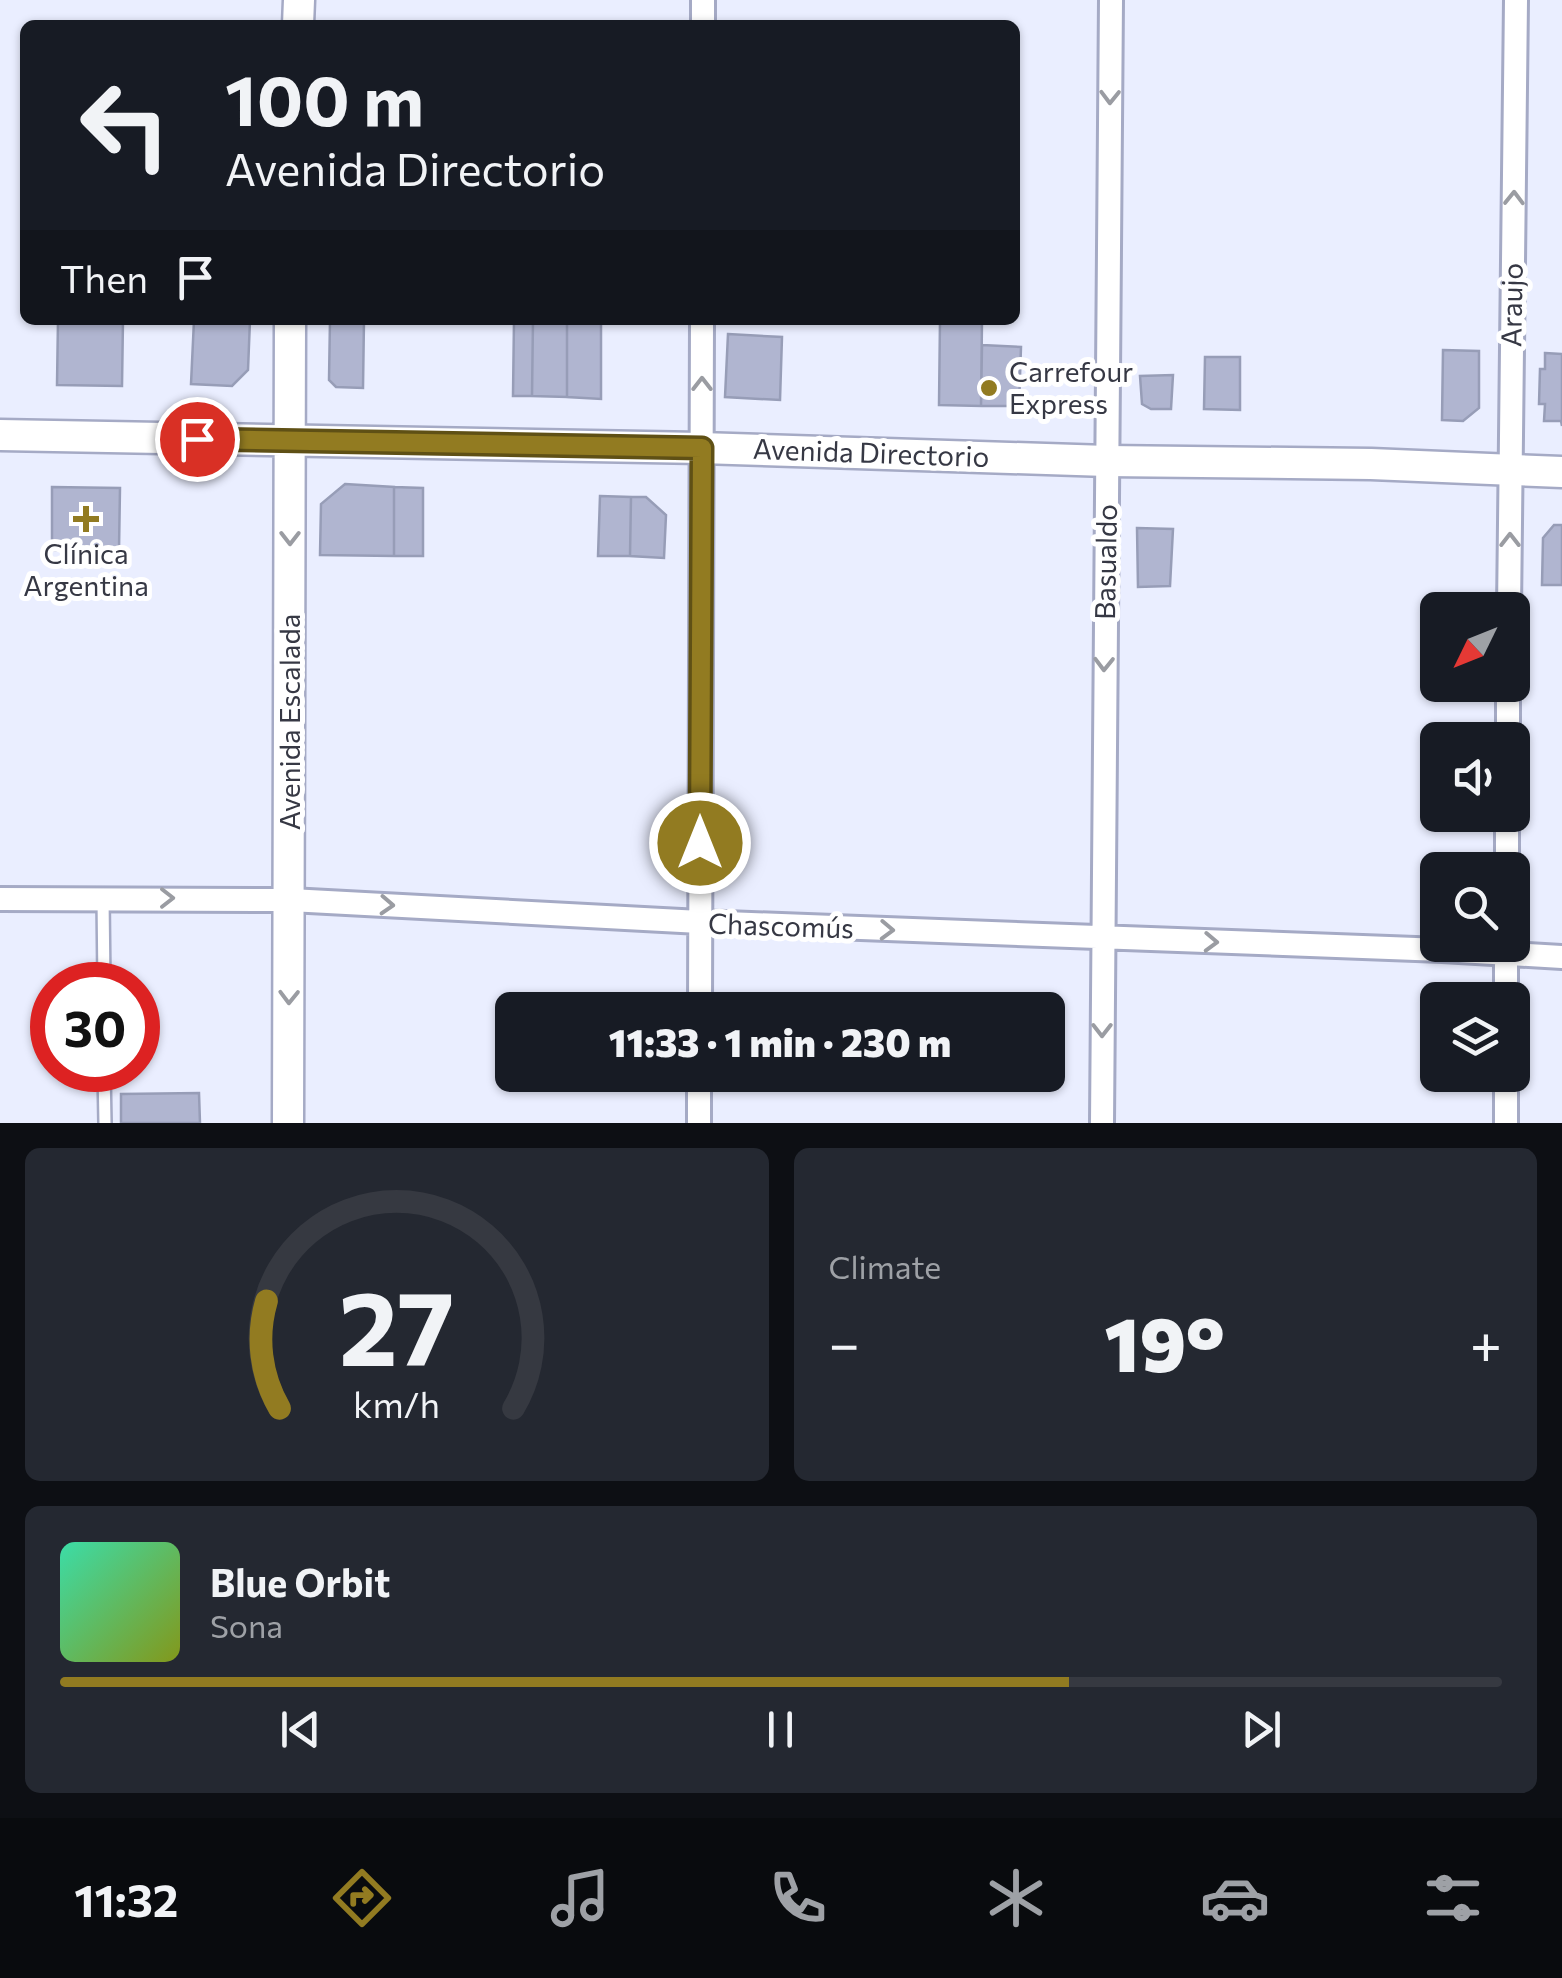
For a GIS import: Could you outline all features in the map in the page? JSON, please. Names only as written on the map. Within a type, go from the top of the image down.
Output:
[{"type":"main road","name":"Avenida Escalada","points":[[288,1123],[290,325]]},
{"type":"main road","name":"Avenida Directorio","points":[[0,435],[702,448],[1562,472]]},
{"type":"street","name":"Basualdo","points":[[1102,1123],[1111,0]]},
{"type":"street","name":"Araujo","points":[[1509,592],[1516,0]]},
{"type":"street","points":[[700,992],[702,325]]},
{"type":"street","name":"Chascomús","points":[[0,899],[290,900],[700,922],[1420,947]]},
{"type":"street","name":"Chascomús","points":[[1530,953],[1562,958]]},
{"type":"street","points":[[699,1092],[699,1123]]},
{"type":"street","points":[[1506,1092],[1506,1123]]},
{"type":"lane","points":[[103,898],[104,962]]},
{"type":"lane","points":[[104,1092],[104,1123]]},
{"type":"building","points":[[58,325],[123,325],[122,386],[57,385]]},
{"type":"building","points":[[194,325],[250,325],[248,370],[232,386],[191,384]]},
{"type":"building","points":[[330,325],[364,325],[363,388],[336,387],[329,380]]},
{"type":"building","points":[[514,325],[533,325],[532,396],[513,396]]},
{"type":"building","points":[[533,325],[567,325],[567,397],[532,396]]},
{"type":"building","points":[[567,325],[601,325],[601,399],[567,397]]},
{"type":"building","points":[[940,325],[982,325],[981,406],[939,405]]},
{"type":"building","points":[[728,334],[782,337],[780,400],[725,397]]},
{"type":"building","points":[[982,345],[1021,347],[1019,406],[981,406]]},
{"type":"building","points":[[1443,350],[1479,351],[1479,408],[1463,421],[1442,420]]},
{"type":"building","points":[[1545,353],[1562,354],[1562,426],[1561,421],[1544,421],[1545,404],[1539,404],[1540,369],[1545,369]]},
{"type":"building","points":[[1205,357],[1240,357],[1240,410],[1204,409]]},
{"type":"building","points":[[1173,375],[1171,409],[1151,409],[1142,404],[1140,376]]},
{"type":"building","points":[[345,484],[394,487],[394,556],[320,555],[321,504]]},
{"type":"building","name":"Clínica Argentina","points":[[52,487],[120,488],[119,550],[52,550]]},
{"type":"building","points":[[394,487],[423,488],[423,556],[394,556]]},
{"type":"building","points":[[600,496],[631,497],[630,556],[598,556]]},
{"type":"building","points":[[631,497],[646,497],[666,515],[664,558],[630,556]]},
{"type":"building","points":[[1554,525],[1562,525],[1562,585],[1542,585],[1543,538]]},
{"type":"building","points":[[1137,528],[1173,529],[1170,586],[1138,587]]},
{"type":"building","points":[[199,1093],[200,1123],[121,1123],[121,1094]]},
{"type":"place","name":"Carrefour Express","points":[[989,388]]},
{"type":"place","name":"Clínica Argentina","points":[[86,519]]},
{"type":"route","points":[[197,439],[702,448],[700,843]]}]
